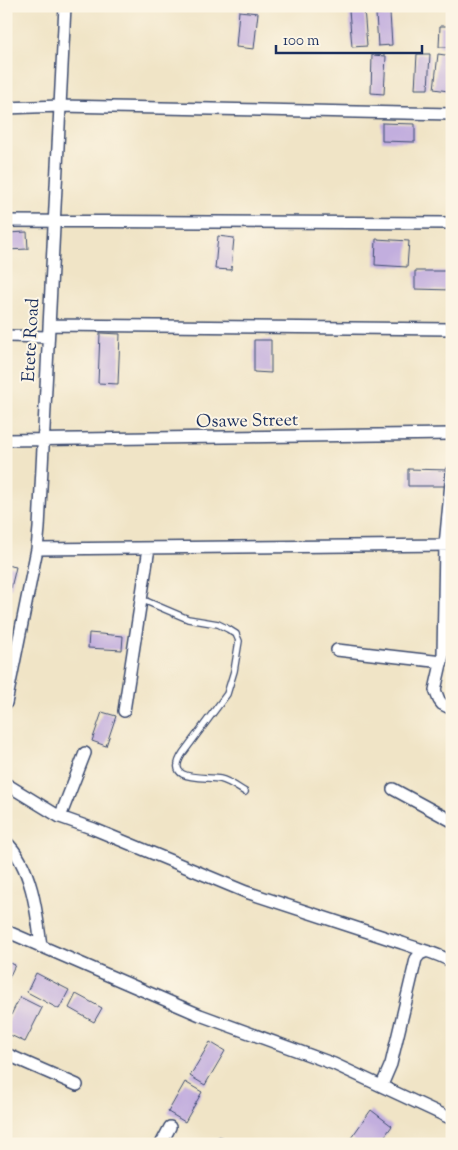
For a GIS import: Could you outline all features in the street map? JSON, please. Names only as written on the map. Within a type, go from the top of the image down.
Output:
[{"type":"street","name":"Etete Road","points":[[6,703],[37,549],[65,6]]},
{"type":"street","points":[[6,108],[60,106],[452,114]]},
{"type":"street","points":[[6,221],[452,223]]},
{"type":"street","points":[[49,325],[452,329]]},
{"type":"street","points":[[6,336],[48,337]]},
{"type":"street","name":"Osawe Street","points":[[6,440],[452,434]]},
{"type":"street","points":[[452,472],[445,657],[435,690],[438,700],[452,709]]},
{"type":"street","points":[[37,549],[449,545]]},
{"type":"street","points":[[124,711],[149,548]]},
{"type":"street","points":[[338,650],[445,657]]},
{"type":"street","points":[[60,817],[85,753]]},
{"type":"street","points":[[6,784],[60,817],[94,829],[246,892],[402,942],[425,952],[438,954],[452,962]]},
{"type":"street","points":[[393,789],[452,821]]},
{"type":"street","points":[[6,842],[15,850],[35,898],[41,947]]},
{"type":"street","points":[[6,931],[200,1015],[334,1064],[452,1119]]},
{"type":"street","points":[[382,1085],[391,1064],[416,959],[425,952]]},
{"type":"street","points":[[6,1054],[77,1085]]},
{"type":"street","points":[[161,1144],[170,1127]]},
{"type":"lane","points":[[141,599],[188,618],[218,624],[236,634],[239,642],[233,677],[227,694],[178,761],[178,768],[182,773],[192,778],[221,779],[244,792]]},
{"type":"lane","points":[[220,1140],[228,1144]]},
{"type":"building","points":[[364,8],[367,46],[352,47],[349,10]]},
{"type":"building","points":[[239,11],[258,13],[254,49],[236,47]]},
{"type":"building","points":[[390,13],[392,45],[378,46],[376,14]]},
{"type":"building","points":[[440,26],[452,26],[452,47],[439,47]]},
{"type":"building","points":[[417,54],[430,54],[428,89],[415,89]]},
{"type":"building","points":[[438,54],[452,56],[448,91],[434,89]]},
{"type":"building","points":[[372,55],[386,56],[384,94],[371,93]]},
{"type":"building","points":[[382,123],[415,124],[415,142],[382,141]]},
{"type":"building","points":[[27,232],[28,249],[6,250],[6,233]]},
{"type":"building","points":[[218,236],[234,238],[231,270],[215,269]]},
{"type":"building","points":[[376,239],[409,241],[407,267],[375,265]]},
{"type":"building","points":[[415,271],[452,271],[452,290],[415,289]]},
{"type":"building","points":[[100,333],[120,334],[118,384],[98,383]]},
{"type":"building","points":[[254,340],[271,340],[271,373],[254,372]]},
{"type":"building","points":[[408,469],[449,470],[449,486],[408,486]]},
{"type":"building","points":[[6,565],[16,567],[11,588],[6,587]]},
{"type":"building","points":[[89,633],[123,636],[122,650],[88,648]]},
{"type":"building","points":[[102,712],[116,716],[106,746],[92,741]]},
{"type":"building","points":[[6,961],[15,965],[6,984]]},
{"type":"building","points":[[36,973],[69,990],[59,1009],[27,992]]},
{"type":"building","points":[[76,994],[102,1008],[94,1022],[69,1008]]},
{"type":"building","points":[[20,997],[42,1008],[25,1042],[6,1033],[6,1025]]},
{"type":"building","points":[[210,1042],[225,1051],[205,1085],[190,1076]]},
{"type":"building","points":[[185,1082],[202,1092],[185,1122],[168,1112]]},
{"type":"building","points":[[371,1110],[392,1126],[379,1144],[358,1144],[351,1138]]}]
